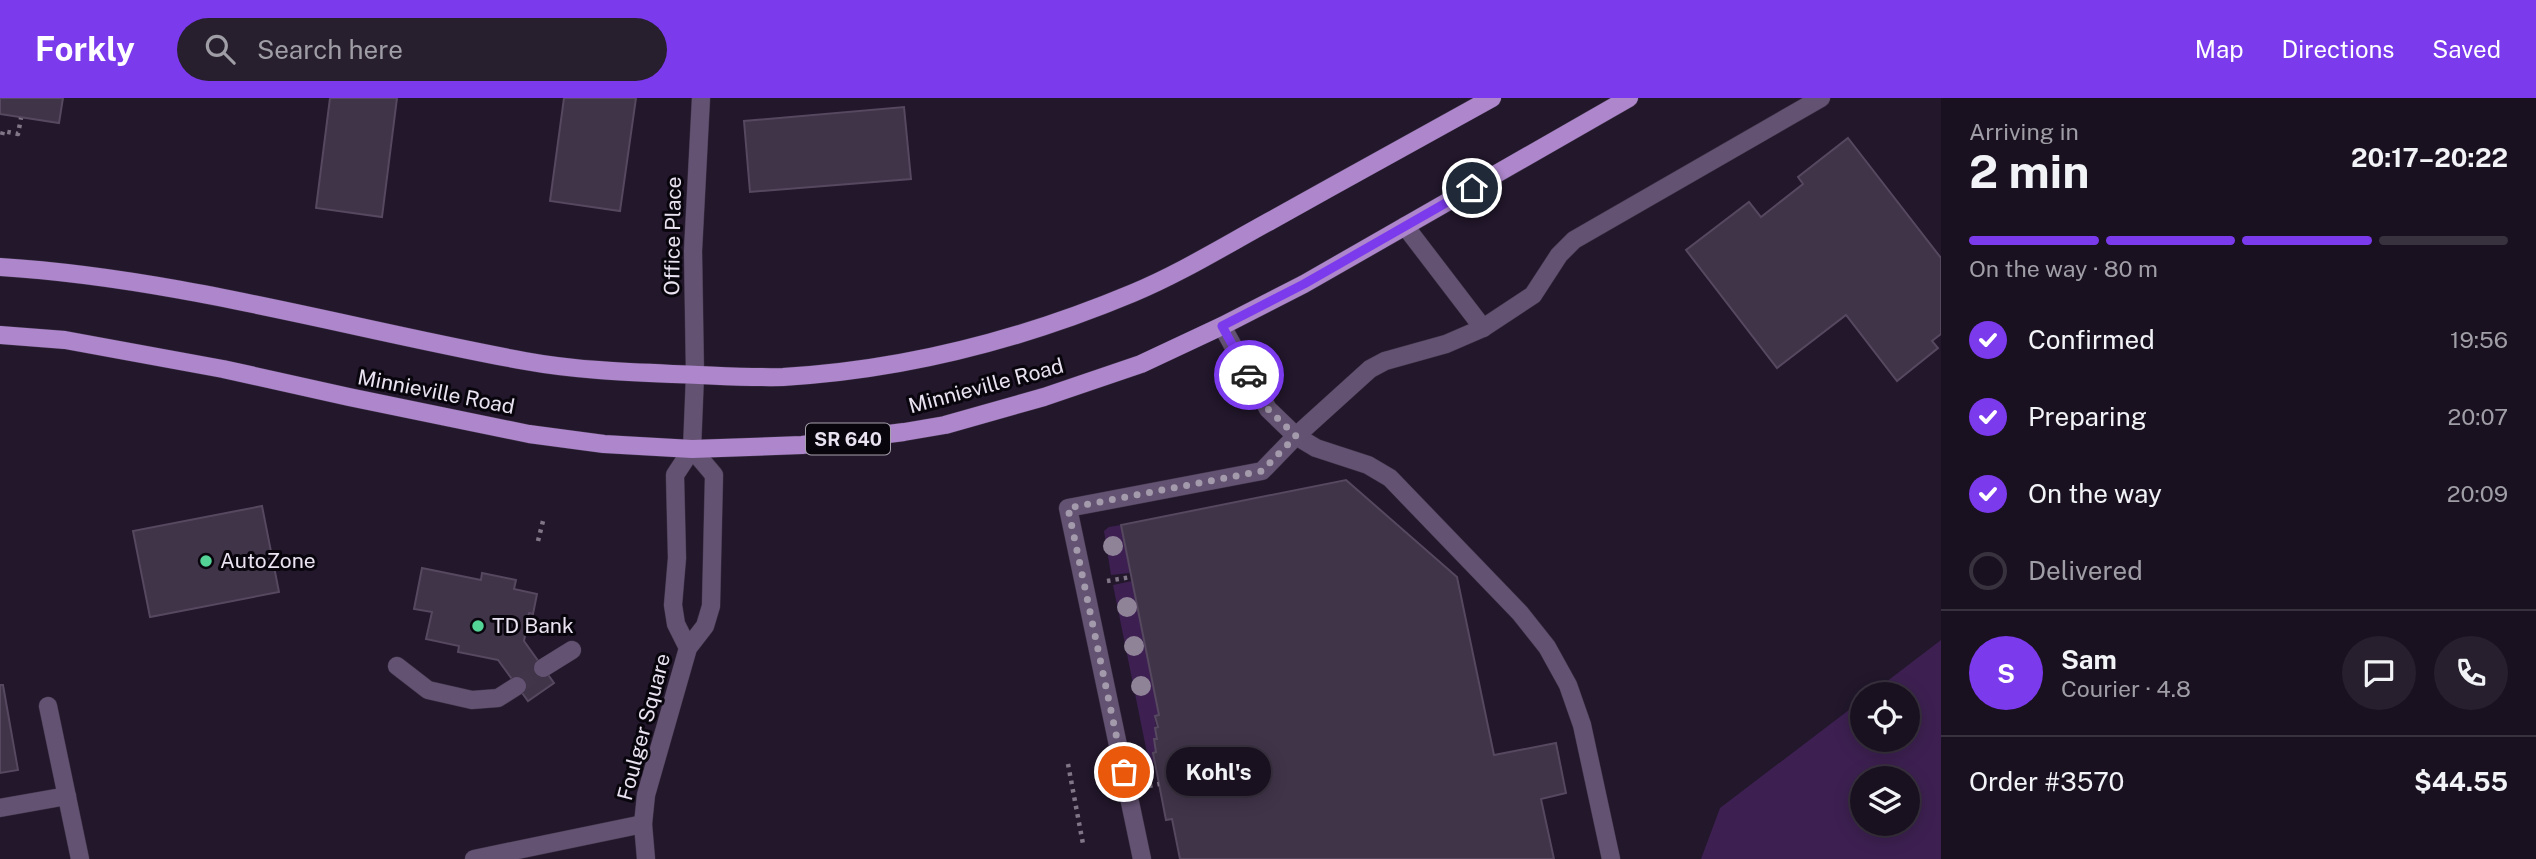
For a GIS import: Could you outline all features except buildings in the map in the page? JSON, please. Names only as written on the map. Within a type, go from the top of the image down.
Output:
[{"type":"main road","name":"Minnieville Road","points":[[0,267],[52,270],[152,284],[528,362],[607,372],[781,377],[862,369],[942,354],[1069,317],[1135,292],[1193,264],[1492,98]]},
{"type":"main road","name":"Minnieville Road","points":[[0,335],[65,340],[223,369],[529,434],[604,444],[692,449],[802,445],[945,425],[1044,397],[1141,364],[1222,326],[1304,284],[1629,98]]},
{"type":"street","name":"Office Place","points":[[695,375],[693,251],[701,98]]},
{"type":"street","points":[[1142,859],[1068,508],[1262,471],[1296,436],[1370,369],[1385,360],[1446,344],[1483,328],[1533,295],[1559,255],[1574,240],[1821,98]]},
{"type":"street","points":[[1405,226],[1483,328]]},
{"type":"street","points":[[1222,326],[1268,409],[1296,436],[1316,448],[1368,465],[1390,478],[1520,613],[1547,647],[1568,685],[1582,725],[1611,859]]},
{"type":"street","name":"Foulger Square","points":[[688,648],[676,624],[673,605],[677,558],[675,475],[692,449],[695,375]]},
{"type":"street","name":"Foulger Square","points":[[646,859],[643,824],[646,795],[688,648],[708,618],[713,580],[714,475],[692,449]]},
{"type":"street","points":[[543,668],[572,650]]},
{"type":"street","points":[[397,666],[428,690],[472,701],[498,698],[517,686]]},
{"type":"street","points":[[48,706],[80,859]]},
{"type":"street","points":[[0,808],[67,796]]},
{"type":"street","points":[[474,859],[643,824]]},
{"type":"path","points":[[2,135],[3,131],[18,134],[21,117]]},
{"type":"path","points":[[538,541],[543,521]]},
{"type":"path","points":[[1107,581],[1131,577]]},
{"type":"path","points":[[1068,764],[1083,844]]},
{"type":"path","points":[[1148,786],[1159,784]]},
{"type":"shaded area","points":[[1121,525],[1130,573],[1111,575],[1104,531],[1109,527]]},
{"type":"shaded area","points":[[1132,581],[1159,715],[1155,716],[1155,764],[1148,758],[1113,585]]},
{"type":"shaded area","points":[[1941,640],[1941,859],[1701,859],[1720,808],[1850,709],[1850,752],[1920,752],[1920,682],[1886,682]]},
{"type":"tunnel","points":[[517,686],[543,668]]},
{"type":"way so far","points":[[1124,772],[1068,508],[1262,471],[1296,436],[1268,409],[1249,375]]},
{"type":"place","name":"AutoZone","points":[[206,561]]},
{"type":"place","name":"TD Bank","points":[[478,626]]},
{"type":"place","name":"Kohl's","points":[[1124,772]]},
{"type":"route","points":[[1249,375],[1222,326],[1304,284],[1472,188]]}]
